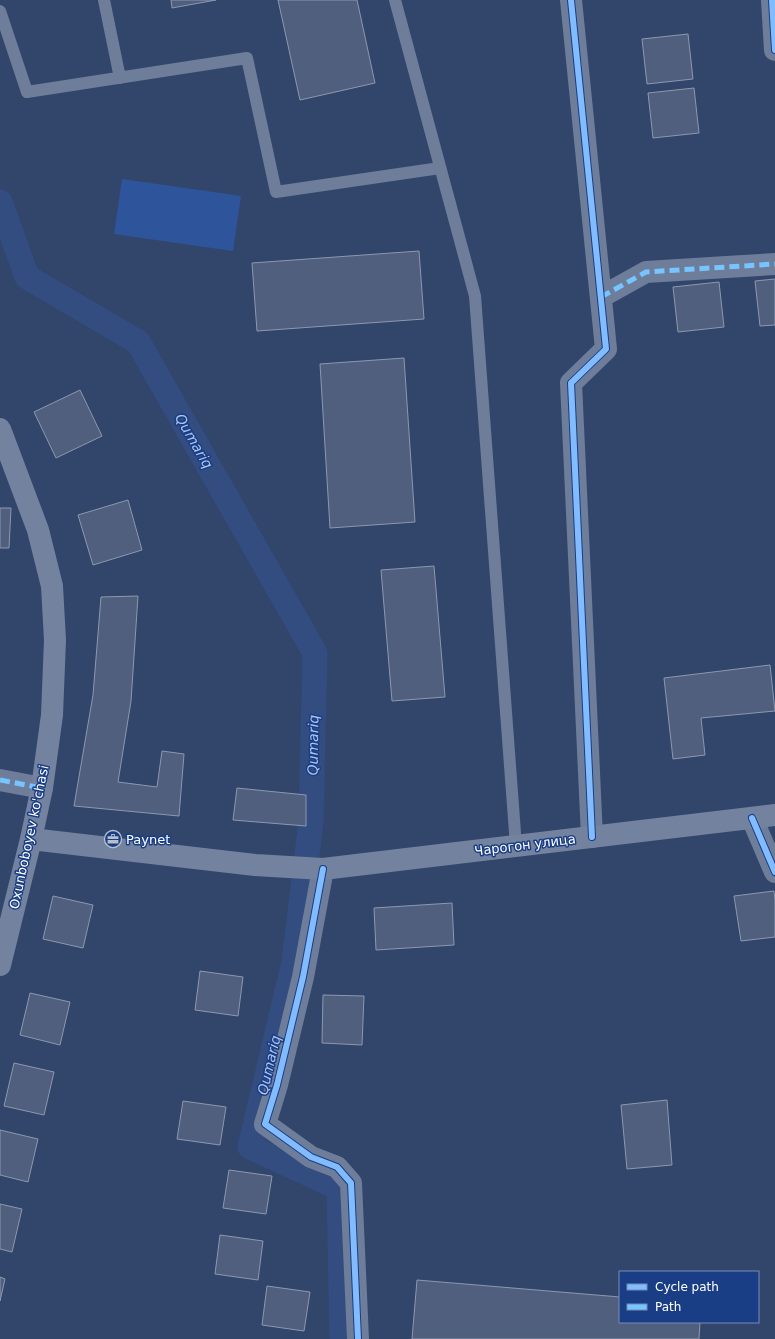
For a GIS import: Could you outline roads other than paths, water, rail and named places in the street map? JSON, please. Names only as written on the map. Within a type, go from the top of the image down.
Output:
[{"type":"main road","name":"Oxunboboyev ko'chasi","points":[[0,429],[38,530],[52,586],[54,640],[52,715],[42,788],[0,965]]},
{"type":"main road","name":"Чарогон улица","points":[[31,839],[255,865],[323,869],[775,815]]},
{"type":"street","points":[[571,0],[606,349],[571,383],[592,837]]},
{"type":"street","points":[[772,0],[775,50]]},
{"type":"street","points":[[601,296],[646,272],[775,264]]},
{"type":"street","points":[[0,780],[42,788]]},
{"type":"street","points":[[752,818],[775,872]]},
{"type":"street","points":[[323,869],[303,977],[277,1085],[265,1124],[311,1157],[337,1167],[351,1183],[358,1339]]},
{"type":"lane","points":[[104,0],[120,78]]},
{"type":"lane","points":[[395,0],[475,296],[516,846]]},
{"type":"lane","points":[[0,11],[27,92],[247,58],[276,192],[440,168]]},
{"type":"waterway","name":"Qumariq","points":[[0,202],[27,277],[138,342],[315,653],[311,821],[294,962],[250,1147],[339,1188],[342,1339]]},
{"type":"place","name":"Paynet","points":[[113,839]]}]
